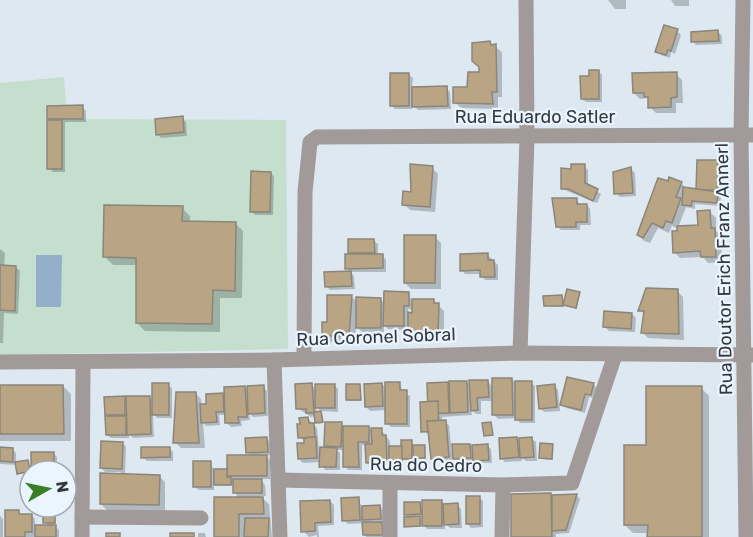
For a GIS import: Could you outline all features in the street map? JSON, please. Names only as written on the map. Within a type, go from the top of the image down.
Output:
[{"type":"street","points":[[520,353],[527,138],[526,0]]},
{"type":"street","name":"Rua Doutor Erich Franz Annerl","points":[[743,0],[750,355],[746,537]]},
{"type":"street","name":"Rua Eduardo Satler","points":[[304,358],[305,192],[310,142],[317,137],[527,138],[747,135]]},
{"type":"street","name":"Rua Coronel Sobral","points":[[0,362],[274,360],[520,353],[750,355]]},
{"type":"street","name":"Rua do Cedro","points":[[279,480],[390,484],[572,483],[615,355]]},
{"type":"street","points":[[274,360],[280,537]]},
{"type":"street","points":[[82,537],[83,362]]},
{"type":"street","points":[[390,484],[390,537]]},
{"type":"street","points":[[502,537],[503,485]]},
{"type":"street","points":[[82,517],[201,518]]},
{"type":"green space","points":[[64,77],[67,119],[286,120],[288,349],[0,355],[0,83]]},
{"type":"water","points":[[36,255],[62,255],[61,307],[36,307]]},
{"type":"building","points":[[664,25],[678,29],[671,51],[668,50],[666,55],[655,52]]},
{"type":"building","points":[[718,30],[719,41],[691,42],[691,32]]},
{"type":"building","points":[[490,41],[491,45],[496,44],[497,92],[492,92],[493,104],[453,103],[453,87],[467,87],[468,72],[479,72],[479,67],[472,61],[472,43]]},
{"type":"building","points":[[589,70],[599,70],[599,99],[581,99],[580,76],[589,76]]},
{"type":"building","points":[[677,72],[677,97],[671,98],[671,107],[648,108],[648,97],[644,97],[644,93],[633,93],[632,73]]},
{"type":"building","points":[[390,73],[409,73],[409,106],[390,106]]},
{"type":"building","points":[[447,86],[448,106],[412,107],[412,87]]},
{"type":"building","points":[[83,105],[83,119],[47,119],[47,106]]},
{"type":"building","points":[[183,116],[184,132],[156,135],[155,119]]},
{"type":"building","points":[[47,120],[62,120],[62,169],[47,169]]},
{"type":"building","points":[[697,160],[718,160],[717,190],[696,190]]},
{"type":"building","points":[[410,164],[433,166],[430,207],[402,205],[403,191],[411,192]]},
{"type":"building","points":[[571,164],[585,164],[585,183],[598,189],[593,201],[568,189],[561,189],[561,168],[571,169]]},
{"type":"building","points":[[631,167],[633,193],[614,194],[613,172]]},
{"type":"building","points":[[251,171],[271,172],[270,212],[250,212]]},
{"type":"building","points":[[669,177],[682,182],[676,197],[681,198],[672,223],[666,221],[663,228],[652,223],[643,238],[637,235],[658,178],[668,181]]},
{"type":"building","points":[[683,187],[718,192],[717,203],[692,201],[691,206],[682,205]]},
{"type":"building","points":[[552,198],[577,198],[577,204],[587,204],[587,222],[576,222],[576,227],[556,227]]},
{"type":"building","points":[[104,205],[183,206],[182,221],[236,222],[235,291],[213,290],[212,324],[136,323],[136,258],[103,257]]},
{"type":"building","points":[[710,210],[711,228],[715,228],[716,257],[701,257],[700,251],[673,253],[672,231],[677,231],[677,226],[698,225],[697,211]]},
{"type":"building","points":[[404,235],[436,235],[435,283],[404,283]]},
{"type":"building","points":[[348,239],[374,239],[375,253],[348,253]]},
{"type":"building","points":[[488,253],[488,260],[494,260],[495,277],[480,277],[480,270],[460,271],[460,254]]},
{"type":"building","points":[[345,254],[383,254],[383,268],[345,269]]},
{"type":"building","points":[[0,265],[16,266],[15,311],[0,310]]},
{"type":"building","points":[[351,271],[352,286],[325,287],[324,272]]},
{"type":"building","points":[[646,288],[678,289],[679,334],[641,333],[644,311],[638,311]]},
{"type":"building","points":[[567,289],[580,292],[576,308],[563,305]]},
{"type":"building","points":[[384,291],[409,292],[409,306],[404,306],[404,326],[383,326]]},
{"type":"building","points":[[327,295],[352,295],[349,336],[322,336],[322,322],[327,322]]},
{"type":"building","points":[[562,295],[563,306],[544,306],[543,296]]},
{"type":"building","points":[[356,297],[381,298],[381,328],[356,328]]},
{"type":"building","points":[[412,299],[434,299],[434,303],[439,303],[438,334],[408,334],[408,312],[412,313]]},
{"type":"building","points":[[604,311],[632,313],[631,329],[603,327]]},
{"type":"building","points":[[567,377],[594,383],[591,395],[585,394],[581,410],[560,405]]},
{"type":"building","points":[[492,378],[512,378],[513,415],[492,415]]},
{"type":"building","points":[[469,380],[488,380],[489,397],[477,398],[478,410],[471,411]]},
{"type":"building","points":[[449,381],[467,381],[468,412],[450,413]]},
{"type":"building","points":[[515,381],[532,381],[532,420],[515,420]]},
{"type":"building","points":[[385,382],[400,382],[400,390],[407,390],[407,424],[385,424]]},
{"type":"building","points":[[448,382],[449,413],[428,414],[427,383]]},
{"type":"building","points":[[152,383],[169,383],[169,415],[152,415]]},
{"type":"building","points":[[312,383],[314,413],[306,413],[306,409],[296,409],[295,384]]},
{"type":"building","points":[[382,383],[383,406],[365,407],[364,384]]},
{"type":"building","points":[[315,384],[335,384],[335,408],[315,408]]},
{"type":"building","points":[[346,384],[360,384],[361,400],[346,400]]},
{"type":"building","points":[[555,384],[557,407],[539,409],[537,386]]},
{"type":"building","points":[[0,385],[63,385],[64,434],[0,434]]},
{"type":"building","points":[[264,385],[265,413],[248,414],[247,386]]},
{"type":"building","points":[[245,386],[247,417],[238,417],[239,423],[225,423],[224,387]]},
{"type":"building","points":[[646,386],[702,386],[702,537],[647,537],[648,525],[624,525],[624,445],[646,445]]},
{"type":"building","points":[[176,392],[196,392],[199,443],[173,443]]},
{"type":"building","points":[[223,393],[224,412],[216,412],[217,422],[201,423],[200,404],[206,404],[206,394]]},
{"type":"building","points":[[125,396],[125,415],[105,415],[104,397]]},
{"type":"building","points":[[126,396],[150,396],[151,434],[127,435]]},
{"type":"building","points":[[438,401],[439,431],[421,432],[420,402]]},
{"type":"building","points":[[321,411],[323,422],[315,423],[314,412]]},
{"type":"building","points":[[105,416],[126,416],[126,435],[106,435]]},
{"type":"building","points":[[308,417],[309,423],[314,423],[315,437],[298,438],[299,418]]},
{"type":"building","points":[[446,420],[449,457],[431,459],[427,421]]},
{"type":"building","points":[[325,422],[342,422],[341,447],[324,446]]},
{"type":"building","points":[[491,422],[493,435],[484,436],[482,423]]},
{"type":"building","points":[[343,426],[369,426],[369,442],[358,442],[359,467],[343,467]]},
{"type":"building","points":[[371,428],[382,428],[382,435],[386,435],[387,462],[366,463],[365,444],[372,444]]},
{"type":"building","points":[[267,437],[268,452],[246,453],[245,438]]},
{"type":"building","points":[[316,437],[317,458],[298,459],[297,443],[304,443],[304,438]]},
{"type":"building","points":[[517,437],[519,457],[500,459],[499,438]]},
{"type":"building","points":[[532,437],[534,457],[520,458],[519,438]]},
{"type":"building","points":[[401,440],[412,440],[412,459],[401,459]]},
{"type":"building","points":[[101,441],[123,442],[122,469],[100,468]]},
{"type":"building","points":[[540,443],[553,444],[552,459],[539,458]]},
{"type":"building","points":[[452,444],[470,444],[471,458],[453,459]]},
{"type":"building","points":[[488,444],[489,460],[473,461],[472,445]]},
{"type":"building","points":[[413,445],[425,445],[425,458],[413,458]]},
{"type":"building","points":[[389,446],[402,446],[402,462],[389,462]]},
{"type":"building","points":[[0,447],[13,448],[13,462],[0,461]]},
{"type":"building","points":[[141,447],[170,447],[170,457],[141,458]]},
{"type":"building","points":[[320,447],[337,448],[336,467],[319,467]]},
{"type":"building","points":[[31,452],[54,452],[54,459],[31,459]]},
{"type":"building","points":[[227,455],[267,455],[267,476],[227,476]]},
{"type":"building","points":[[193,461],[211,461],[211,487],[193,487]]},
{"type":"building","points":[[15,462],[18,462],[17,474]]},
{"type":"building","points":[[214,469],[227,469],[227,477],[231,477],[231,485],[214,485]]},
{"type":"building","points":[[100,473],[160,475],[159,505],[100,504]]},
{"type":"building","points":[[233,479],[262,479],[262,493],[233,493]]},
{"type":"building","points":[[551,493],[552,537],[511,537],[511,494]]},
{"type":"building","points":[[577,494],[566,530],[552,531],[552,495]]},
{"type":"building","points":[[466,496],[480,496],[480,524],[466,524]]},
{"type":"building","points":[[214,497],[263,497],[264,514],[239,514],[239,537],[214,537]]},
{"type":"building","points":[[359,497],[360,520],[342,521],[341,498]]},
{"type":"building","points":[[330,500],[331,522],[315,523],[315,531],[301,532],[300,501]]},
{"type":"building","points":[[422,500],[442,500],[442,526],[422,526]]},
{"type":"building","points":[[404,502],[420,502],[421,514],[404,515]]},
{"type":"building","points":[[458,503],[459,524],[444,525],[443,504]]},
{"type":"building","points":[[380,505],[381,519],[362,520],[362,506]]},
{"type":"building","points":[[5,510],[18,510],[18,519],[32,519],[32,532],[25,532],[25,537],[5,537]]},
{"type":"building","points":[[420,516],[420,526],[404,527],[404,517]]},
{"type":"building","points":[[245,518],[269,518],[268,537],[244,537]]},
{"type":"building","points":[[43,519],[55,519],[55,523],[43,523]]},
{"type":"building","points":[[362,522],[382,522],[383,535],[363,535]]},
{"type":"building","points":[[35,525],[56,525],[56,537],[35,537]]},
{"type":"building","points":[[106,533],[120,533],[120,537],[106,537]]},
{"type":"building","points":[[170,533],[194,533],[194,537],[170,537]]}]
